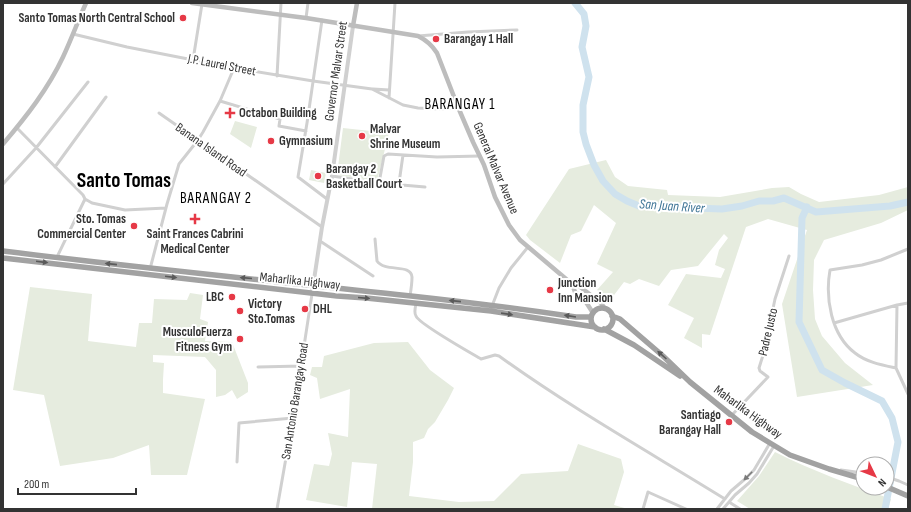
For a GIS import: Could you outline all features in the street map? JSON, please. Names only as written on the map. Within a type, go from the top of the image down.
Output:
[{"type":"highway","name":"Maharlika Highway","points":[[3,251],[410,296],[491,308],[595,327]]},
{"type":"highway","name":"Maharlika Highway","points":[[3,258],[416,304],[491,308],[576,317],[592,315]]},
{"type":"highway","points":[[597,309],[605,309],[610,311],[612,316],[611,324],[607,328],[599,329],[595,327],[591,321],[592,315],[597,309]]},
{"type":"highway","name":"Maharlika Highway","points":[[612,316],[620,319],[663,356],[690,382],[752,432],[790,455],[855,477]]},
{"type":"highway","name":"Maharlika Highway","points":[[604,329],[634,346],[690,382]]},
{"type":"highway","points":[[895,490],[908,496]]},
{"type":"main road","points":[[3,144],[38,100],[50,81],[63,58],[86,3]]},
{"type":"main road","name":"General Malvar Avenue","points":[[192,3],[322,20],[418,36],[432,44],[484,165],[495,196],[509,225],[520,240],[572,284],[579,286],[601,303],[605,309]]},
{"type":"main road","name":"Governor Malvar Street","points":[[353,26],[357,3]]},
{"type":"main road","name":"General Malvar Avenue","points":[[572,284],[575,292],[585,301],[592,315]]},
{"type":"street","points":[[277,76],[281,3]]},
{"type":"street","points":[[306,18],[308,3]]},
{"type":"street","points":[[389,98],[395,3]]},
{"type":"street","points":[[193,60],[202,4]]},
{"type":"street","points":[[322,20],[298,177],[327,199]]},
{"type":"street","name":"Governor Malvar Street","points":[[312,293],[312,285],[332,176],[353,26]]},
{"type":"street","points":[[418,36],[461,32],[517,30]]},
{"type":"street","name":"J.P. Laurel Street","points":[[73,34],[127,47],[277,76],[344,86],[390,90]]},
{"type":"street","points":[[149,275],[174,177],[179,164],[198,140],[220,101],[234,68]]},
{"type":"street","points":[[3,184],[36,148],[88,82]]},
{"type":"street","name":"J.P. Laurel Street","points":[[372,89],[403,105],[418,108],[441,109],[458,107]]},
{"type":"street","points":[[55,167],[106,96]]},
{"type":"street","points":[[220,101],[280,119],[279,126],[306,131]]},
{"type":"street","name":"Banana Island Road","points":[[159,113],[322,228]]},
{"type":"street","points":[[17,128],[83,195],[85,199],[92,203],[125,210],[166,208]]},
{"type":"street","points":[[332,176],[379,183],[384,156],[388,154],[437,157],[480,156]]},
{"type":"street","points":[[403,155],[399,183],[425,187]]},
{"type":"street","points":[[57,257],[85,199]]},
{"type":"street","points":[[375,239],[378,264],[385,267],[407,270],[411,274],[410,296]]},
{"type":"street","points":[[320,241],[372,276]]},
{"type":"street","points":[[491,308],[499,288],[511,268],[528,247]]},
{"type":"street","points":[[896,368],[881,365],[856,354],[844,343],[834,323],[828,300],[828,283],[830,270],[862,265],[881,260],[908,249]]},
{"type":"street","name":"Padre Justo","points":[[731,416],[768,377],[760,371],[759,368],[764,352],[775,298],[789,256]]},
{"type":"street","name":"San Antonio Barangay Road","points":[[277,509],[293,418],[312,293]]},
{"type":"street","points":[[834,323],[908,303]]},
{"type":"street","points":[[416,304],[415,316],[432,330],[481,359],[495,355],[499,356],[569,404],[725,499]]},
{"type":"street","points":[[897,305],[896,368],[908,394]]},
{"type":"street","points":[[258,368],[301,366]]},
{"type":"street","points":[[237,462],[239,423],[293,418]]},
{"type":"street","points":[[717,509],[731,492],[754,470],[772,444]]},
{"type":"street","points":[[723,509],[757,474],[772,444]]},
{"type":"street","points":[[829,469],[855,472]]},
{"type":"street","points":[[895,480],[908,485]]},
{"type":"street","points":[[643,509],[648,492],[686,509]]},
{"type":"street","points":[[729,502],[740,509]]},
{"type":"shaded area","points":[[235,121],[257,127],[251,148],[230,134]]},
{"type":"shaded area","points":[[343,128],[389,133],[377,181],[337,175]]},
{"type":"shaded area","points":[[606,160],[615,177],[628,186],[667,190],[668,195],[720,197],[772,188],[789,187],[819,202],[879,195],[908,187],[908,210],[881,223],[824,240],[814,260],[813,290],[815,319],[822,336],[845,363],[873,385],[797,397],[782,304],[807,230],[768,219],[746,227],[710,335],[702,334],[702,348],[684,338],[694,318],[668,305],[686,274],[721,278],[725,269],[715,265],[719,250],[728,238],[724,234],[698,266],[671,270],[659,286],[639,279],[630,284],[624,282],[611,299],[597,290],[613,272],[597,264],[616,223],[594,205],[581,231],[571,235],[560,263],[530,240],[526,235],[569,169]]},
{"type":"shaded area","name":"Barangay 2 Basketball Court","points":[[311,170],[326,173],[324,183],[309,180]]},
{"type":"shaded area","points":[[30,287],[92,294],[88,341],[136,347],[139,323],[152,323],[154,299],[187,300],[190,293],[203,295],[200,319],[208,322],[205,341],[232,342],[248,383],[248,392],[237,399],[232,390],[225,395],[216,397],[216,370],[205,357],[153,355],[153,362],[164,363],[163,393],[205,399],[187,475],[151,475],[149,445],[113,458],[60,466],[44,395],[13,390]]},
{"type":"shaded area","points":[[408,342],[430,370],[454,388],[435,422],[428,429],[424,438],[413,442],[413,462],[409,496],[459,502],[494,501],[521,474],[568,471],[578,444],[621,459],[624,472],[614,505],[628,509],[372,509],[377,464],[352,462],[347,507],[306,500],[314,464],[329,466],[332,454],[328,433],[348,437],[350,389],[320,399],[317,378],[310,375],[312,367],[322,367],[324,356],[374,343]]},
{"type":"shaded area","points":[[775,452],[818,472],[855,486],[855,496],[883,496],[891,499],[888,509],[750,509],[737,501],[759,476]]},
{"type":"waterway","name":"San Juan River","points":[[575,3],[584,14],[586,26],[582,47],[589,77],[583,105],[583,132],[594,165],[603,181],[615,194],[639,206],[722,209],[742,206],[759,201],[773,201],[784,198],[816,212],[890,206],[908,202]]},
{"type":"waterway","points":[[807,207],[802,218],[799,322],[822,370],[882,401],[892,418],[898,442],[885,509]]},
{"type":"place","name":"Santo Tomas North Central School","points":[[183,18]]},
{"type":"place","name":"Barangay 1 Hall","points":[[436,39]]},
{"type":"place","name":"Octabon Building","points":[[230,113]]},
{"type":"place","name":"Malvar Shrine Museum","points":[[362,136]]},
{"type":"place","name":"Gymnasium","points":[[271,141]]},
{"type":"place","name":"Barangay 2 Basketball Court","points":[[318,176]]},
{"type":"place","name":"Saint Frances Cabrini Medical Center","points":[[195,219]]},
{"type":"place","name":"Sto. Tomas Commercial Center","points":[[134,226]]},
{"type":"place","name":"Junction Inn Mansion","points":[[550,290]]},
{"type":"place","name":"LBC","points":[[232,297]]},
{"type":"place","name":"DHL","points":[[305,309]]},
{"type":"place","name":"Victory Sto.Tomas","points":[[240,311]]},
{"type":"place","name":"MusculoFuerza Fitness Gym","points":[[240,339]]},
{"type":"place","name":"Santiago Barangay Hall","points":[[729,422]]},
{"type":"district","name":"BARANGAY 1","points":[[460,104]]},
{"type":"district","name":"Santo Tomas","points":[[124,180]]},
{"type":"district","name":"BARANGAY 2","points":[[216,198]]}]
